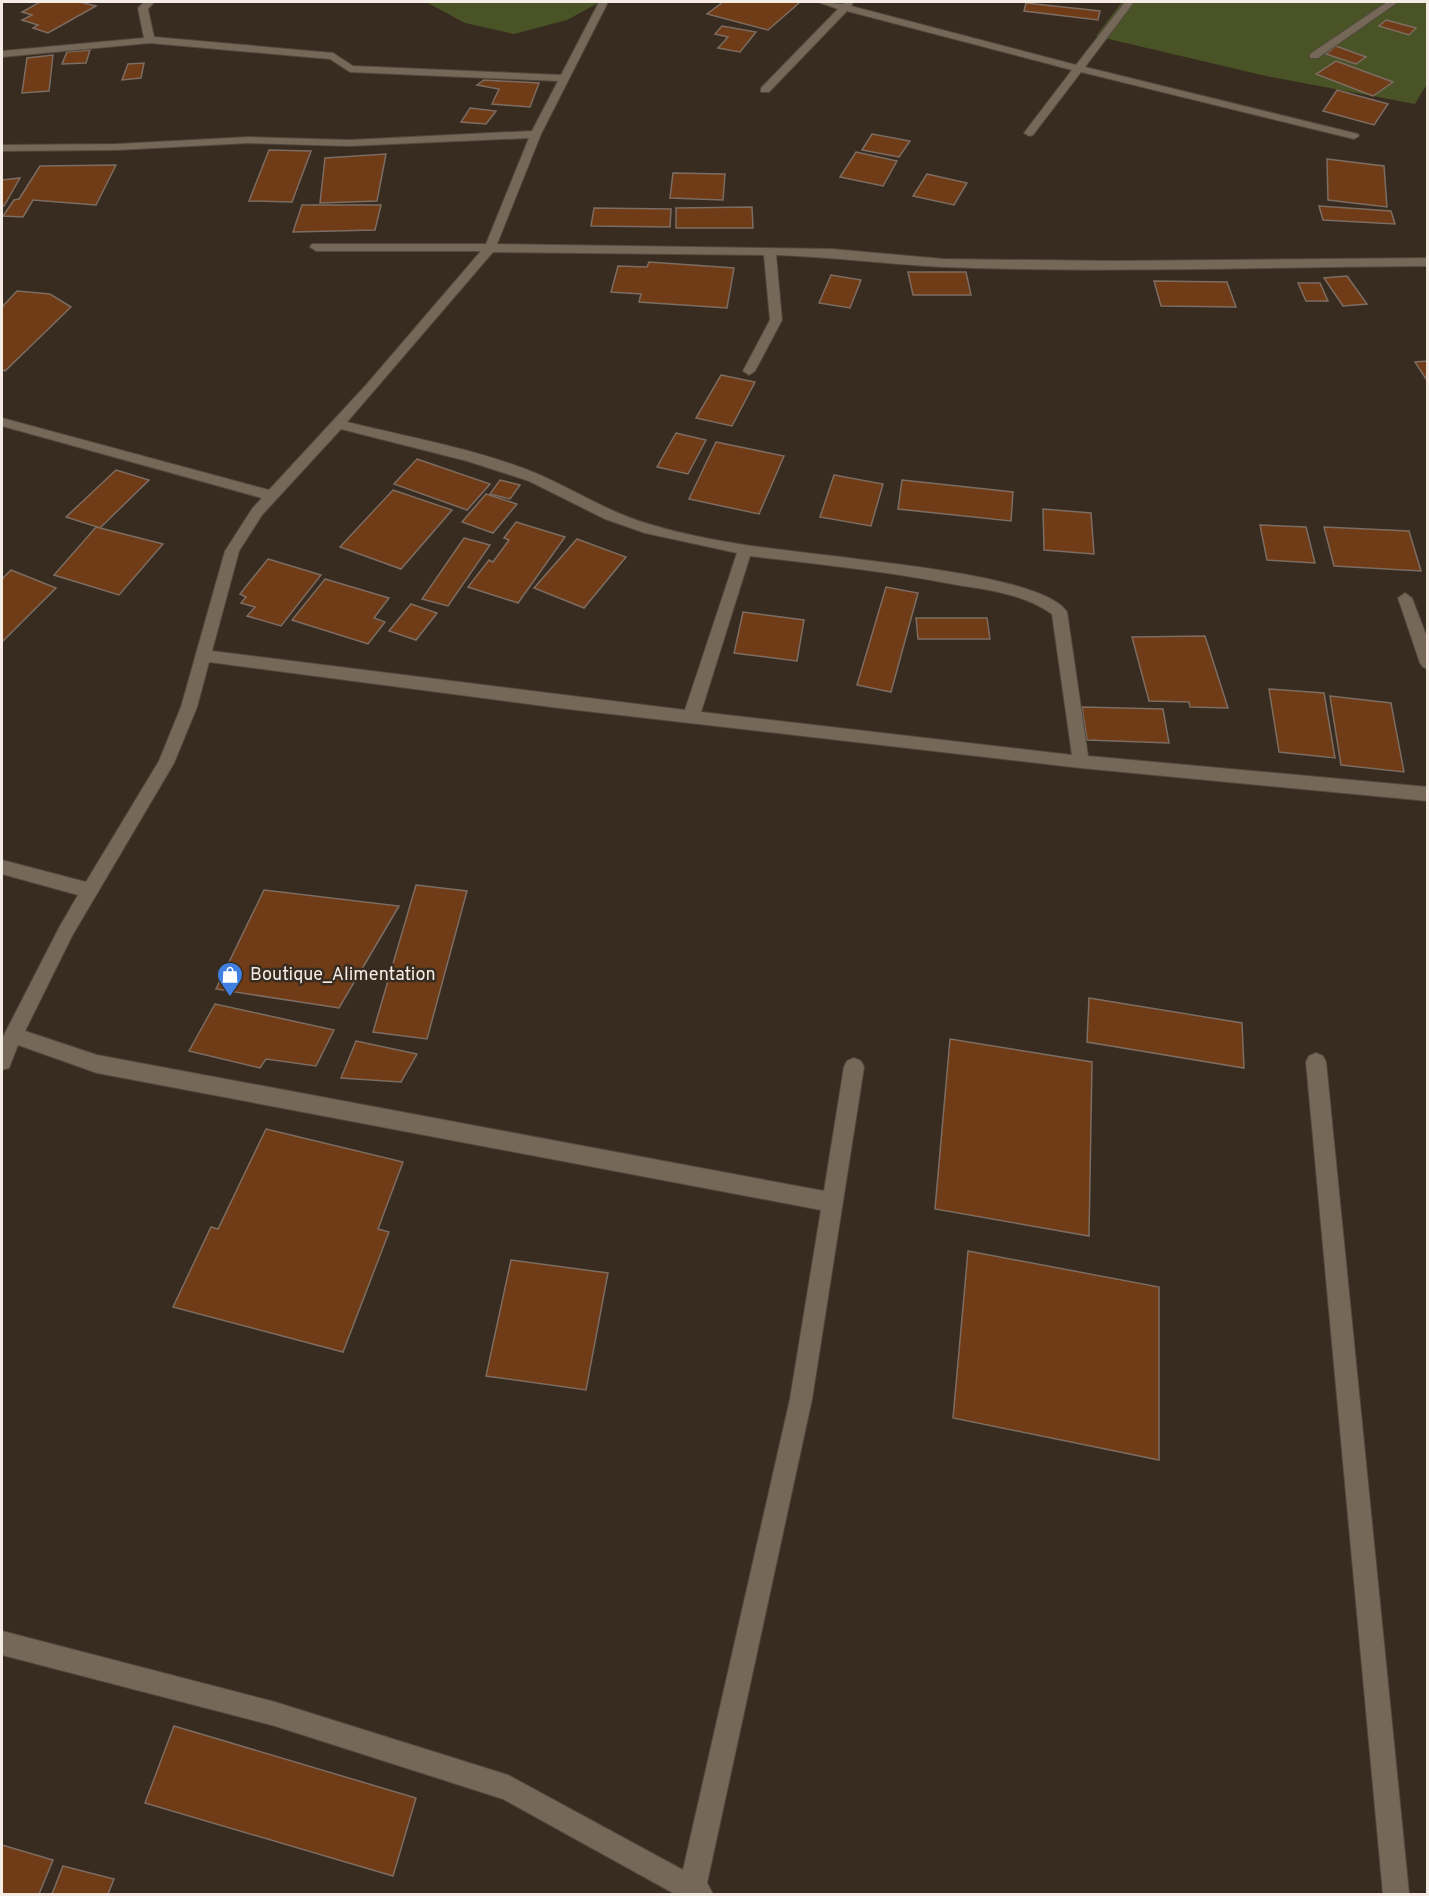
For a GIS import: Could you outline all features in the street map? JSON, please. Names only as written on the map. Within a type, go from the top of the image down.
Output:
[{"type":"street","points":[[149,2],[143,8],[150,40]]},
{"type":"street","points":[[2,1062],[13,1035],[66,932],[166,764],[189,707],[232,551],[257,512],[415,339],[490,249],[536,134],[604,2]]},
{"type":"street","points":[[823,2],[847,4],[1080,69],[1354,136]]},
{"type":"street","points":[[1029,133],[1130,2]]},
{"type":"street","points":[[1314,56],[1393,2]]},
{"type":"street","points":[[765,90],[847,4]]},
{"type":"street","points":[[2,54],[150,40],[333,56],[350,69],[564,78]]},
{"type":"street","points":[[2,148],[117,147],[249,140],[349,142],[536,134]]},
{"type":"street","points":[[315,247],[584,248],[832,253],[943,263],[1135,265],[1428,262]]},
{"type":"street","points":[[749,371],[776,320],[770,252]]},
{"type":"street","points":[[2,423],[272,496]]},
{"type":"street","points":[[336,424],[471,457],[534,478],[610,516],[650,530],[745,550],[922,573],[1020,591],[1042,600],[1059,612],[1081,762]]},
{"type":"street","points":[[691,717],[745,550]]},
{"type":"street","points":[[1406,598],[1428,663]]},
{"type":"street","points":[[204,656],[691,717],[1081,762],[1428,794]]},
{"type":"street","points":[[2,867],[91,891]]},
{"type":"street","points":[[13,1035],[98,1064],[832,1202]]},
{"type":"street","points":[[1316,1062],[1396,1894]]},
{"type":"street","points":[[2,1643],[275,1714],[508,1788],[696,1892],[801,1399],[854,1067]]},
{"type":"green space","points":[[426,2],[600,2],[567,20],[514,34],[465,23]]},
{"type":"green space","points":[[1122,2],[1427,2],[1427,84],[1415,104],[1266,76],[1096,36]]},
{"type":"building","points":[[40,2],[80,2],[96,6],[48,33],[33,28],[38,25],[22,20],[32,15],[22,12]]},
{"type":"building","points":[[723,2],[800,2],[768,30],[707,14]]},
{"type":"building","points":[[1026,3],[1100,11],[1098,20],[1024,11]]},
{"type":"building","points":[[1386,20],[1416,28],[1409,35],[1379,26]]},
{"type":"building","points":[[722,26],[756,32],[740,52],[718,48],[728,37],[715,34]]},
{"type":"building","points":[[1336,46],[1366,57],[1356,64],[1326,54]]},
{"type":"building","points":[[90,50],[86,63],[62,64],[67,52]]},
{"type":"building","points":[[53,55],[49,91],[22,93],[27,58]]},
{"type":"building","points":[[1336,61],[1393,82],[1373,96],[1316,74]]},
{"type":"building","points":[[144,63],[141,78],[122,80],[128,64]]},
{"type":"building","points":[[484,80],[539,83],[530,107],[492,104],[499,89],[477,85]]},
{"type":"building","points":[[1337,90],[1388,104],[1374,125],[1323,111]]},
{"type":"building","points":[[470,108],[496,111],[486,124],[461,122]]},
{"type":"building","points":[[872,134],[910,141],[899,157],[862,150]]},
{"type":"building","points":[[269,150],[311,151],[292,202],[249,201]]},
{"type":"building","points":[[856,152],[897,161],[883,186],[840,177]]},
{"type":"building","points":[[386,154],[377,201],[320,203],[325,158]]},
{"type":"building","points":[[1327,159],[1384,166],[1387,207],[1328,200]]},
{"type":"building","points":[[116,165],[96,205],[33,200],[23,217],[3,216],[14,200],[19,199],[40,166]]},
{"type":"building","points":[[673,173],[725,174],[723,200],[670,198]]},
{"type":"building","points":[[927,174],[967,183],[954,205],[913,196]]},
{"type":"building","points":[[20,178],[4,206],[2,206],[2,180]]},
{"type":"building","points":[[302,205],[381,205],[375,230],[293,232]]},
{"type":"building","points":[[1319,206],[1391,211],[1395,224],[1323,220]]},
{"type":"building","points":[[752,207],[753,228],[676,228],[676,208]]},
{"type":"building","points":[[594,208],[671,209],[670,227],[591,226]]},
{"type":"building","points":[[649,262],[734,268],[727,308],[639,302],[641,294],[611,292],[618,266],[647,267]]},
{"type":"building","points":[[908,272],[966,272],[971,295],[913,295]]},
{"type":"building","points":[[831,275],[861,280],[850,308],[819,303]]},
{"type":"building","points":[[1347,276],[1367,304],[1343,306],[1324,278]]},
{"type":"building","points":[[1154,281],[1227,282],[1236,307],[1161,306]]},
{"type":"building","points":[[1298,283],[1320,283],[1328,301],[1306,301]]},
{"type":"building","points":[[17,291],[50,294],[71,307],[5,371],[2,369],[2,307]]},
{"type":"building","points":[[1428,361],[1428,382],[1415,362]]},
{"type":"building","points":[[721,375],[755,382],[732,426],[696,418]]},
{"type":"building","points":[[676,433],[706,440],[688,474],[657,467]]},
{"type":"building","points":[[716,442],[784,456],[759,514],[689,499]]},
{"type":"building","points":[[417,459],[490,484],[467,510],[394,484]]},
{"type":"building","points":[[116,470],[149,480],[100,528],[66,517]]},
{"type":"building","points":[[834,475],[883,484],[871,526],[820,517]]},
{"type":"building","points":[[500,480],[520,485],[510,499],[490,494]]},
{"type":"building","points":[[902,480],[1013,492],[1011,521],[898,509]]},
{"type":"building","points":[[393,490],[452,510],[401,569],[340,547]]},
{"type":"building","points":[[486,494],[517,504],[493,533],[462,522]]},
{"type":"building","points":[[1043,509],[1091,513],[1094,554],[1044,550]]},
{"type":"building","points":[[516,522],[565,537],[518,603],[468,587],[489,560],[493,562],[509,540],[504,538]]},
{"type":"building","points":[[1260,525],[1306,527],[1315,563],[1267,560]]},
{"type":"building","points":[[96,527],[163,544],[119,595],[54,575]]},
{"type":"building","points":[[1324,527],[1409,531],[1421,571],[1334,566]]},
{"type":"building","points":[[464,538],[490,545],[448,606],[422,599]]},
{"type":"building","points":[[577,539],[626,557],[584,608],[534,588]]},
{"type":"building","points":[[268,559],[321,575],[281,626],[247,616],[255,607],[241,603],[246,597],[240,594]]},
{"type":"building","points":[[11,570],[56,588],[2,642],[2,579]]},
{"type":"building","points":[[325,579],[389,598],[374,618],[385,622],[368,644],[292,620]]},
{"type":"building","points":[[886,587],[918,593],[891,692],[857,685]]},
{"type":"building","points":[[411,604],[437,613],[416,640],[389,631]]},
{"type":"building","points":[[743,612],[804,620],[797,661],[734,653]]},
{"type":"building","points":[[916,618],[987,618],[990,639],[918,639]]},
{"type":"building","points":[[1205,636],[1228,708],[1190,707],[1189,702],[1149,701],[1132,637]]},
{"type":"building","points":[[1269,689],[1324,693],[1335,758],[1279,752]]},
{"type":"building","points":[[1330,696],[1391,703],[1404,772],[1341,765]]},
{"type":"building","points":[[1082,707],[1163,709],[1169,743],[1087,740]]},
{"type":"building","points":[[416,885],[467,891],[427,1039],[373,1032]]},
{"type":"building","points":[[264,890],[399,906],[339,1008],[216,989]]},
{"type":"building","points":[[1089,998],[1242,1023],[1244,1068],[1087,1042]]},
{"type":"building","points":[[215,1004],[334,1030],[316,1066],[266,1059],[260,1068],[189,1051]]},
{"type":"building","points":[[950,1039],[1092,1062],[1089,1236],[935,1209]]},
{"type":"building","points":[[356,1041],[417,1054],[401,1082],[341,1078]]},
{"type":"building","points":[[266,1129],[403,1162],[378,1229],[389,1232],[343,1352],[173,1307],[211,1227],[218,1229]]},
{"type":"building","points":[[968,1251],[1159,1287],[1159,1460],[953,1418]]},
{"type":"building","points":[[511,1260],[608,1273],[586,1390],[486,1376]]},
{"type":"building","points":[[174,1726],[416,1798],[393,1876],[145,1803]]},
{"type":"building","points":[[2,1845],[53,1860],[39,1894],[2,1894]]},
{"type":"building","points":[[63,1866],[114,1879],[108,1894],[52,1894]]},
{"type":"place","name":"Boutique_Alimentation","points":[[230,998]]}]
